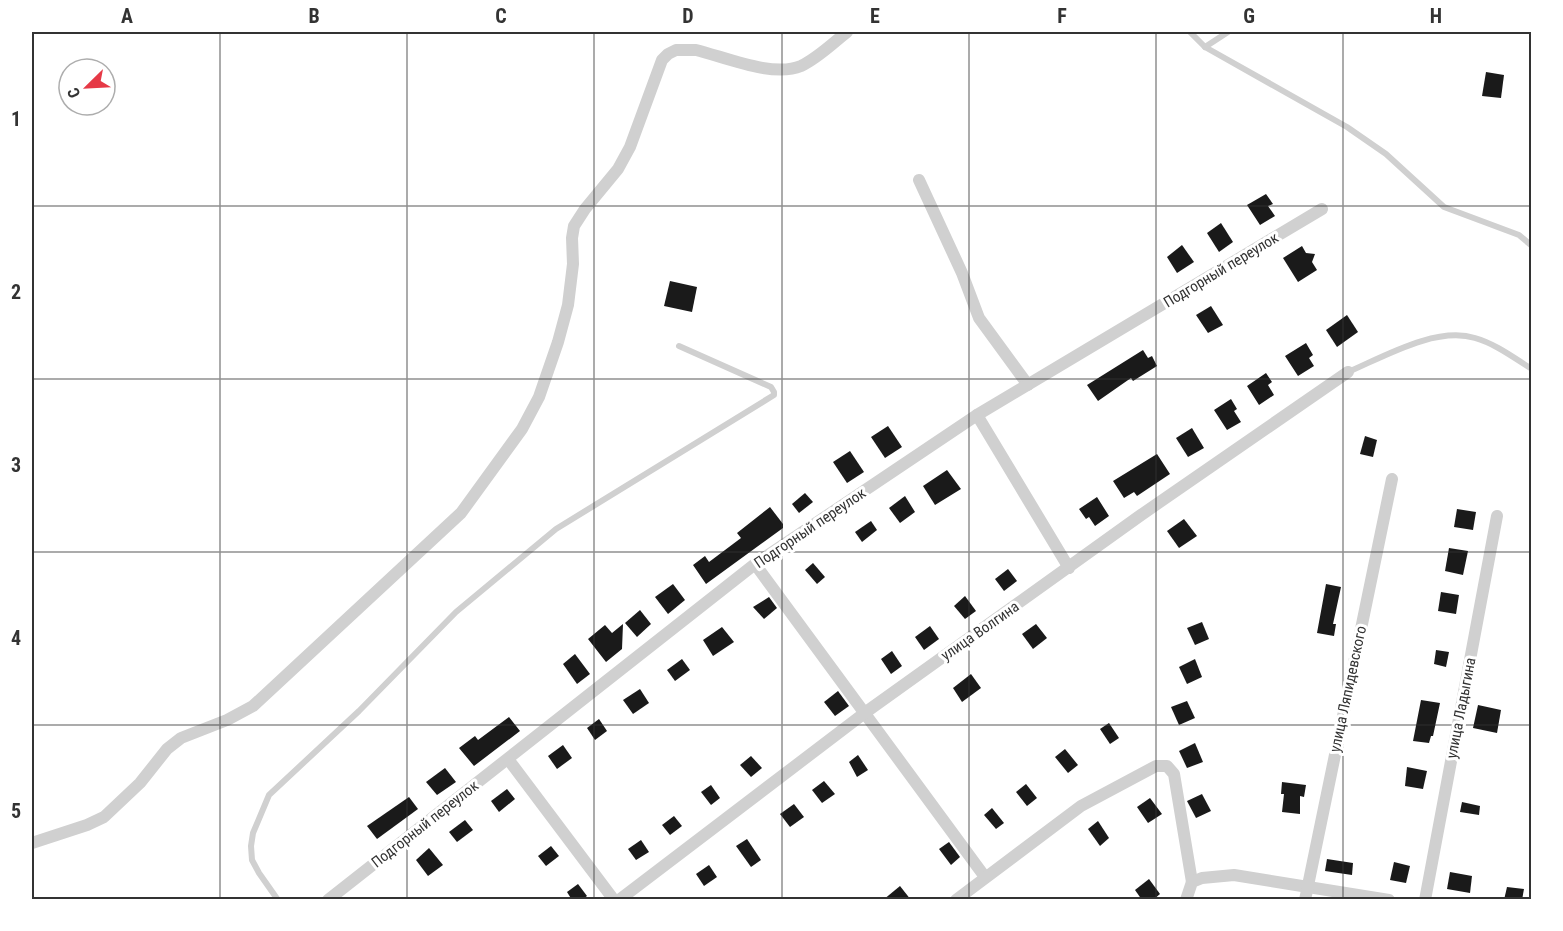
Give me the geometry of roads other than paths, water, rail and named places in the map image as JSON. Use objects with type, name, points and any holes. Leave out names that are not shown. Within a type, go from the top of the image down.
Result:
[{"type":"street","points":[[32,843],[104,818],[141,783],[167,749],[181,738],[234,717],[253,706],[461,513],[522,429],[539,397],[568,305],[573,264],[574,226],[578,217],[618,169],[630,147],[658,67],[668,54],[685,49],[696,50],[769,69],[786,70],[802,65],[817,56],[847,32]]},
{"type":"street","points":[[919,180],[962,273],[979,318],[1029,385]]},
{"type":"street","name":"Подгорный переулок","points":[[331,899],[755,564],[977,415],[1322,209]]},
{"type":"street","name":"улица Волгина","points":[[619,900],[866,712],[1141,515],[1348,372]]},
{"type":"street","points":[[977,415],[1069,568]]},
{"type":"street","name":"улица Ляпидевского","points":[[1305,900],[1392,479]]},
{"type":"street","name":"улица Ладыгина","points":[[1425,900],[1497,516]]},
{"type":"street","points":[[755,564],[866,712],[985,877]]},
{"type":"street","points":[[508,759],[614,900]]},
{"type":"street","points":[[956,900],[1081,806],[1156,766],[1167,766],[1174,774],[1192,882],[1186,900]]},
{"type":"street","points":[[1192,882],[1216,875],[1234,875],[1389,900]]},
{"type":"lane","points":[[1190,32],[1206,47],[1347,127],[1386,154],[1444,207],[1519,235],[1531,244]]},
{"type":"lane","points":[[1206,47],[1228,32]]},
{"type":"lane","points":[[1348,372],[1415,344],[1443,336],[1473,337],[1490,344],[1532,369]]},
{"type":"lane","points":[[278,900],[252,860],[253,834],[269,795],[359,711],[456,612],[556,530],[774,395],[771,387],[679,346]]}]
